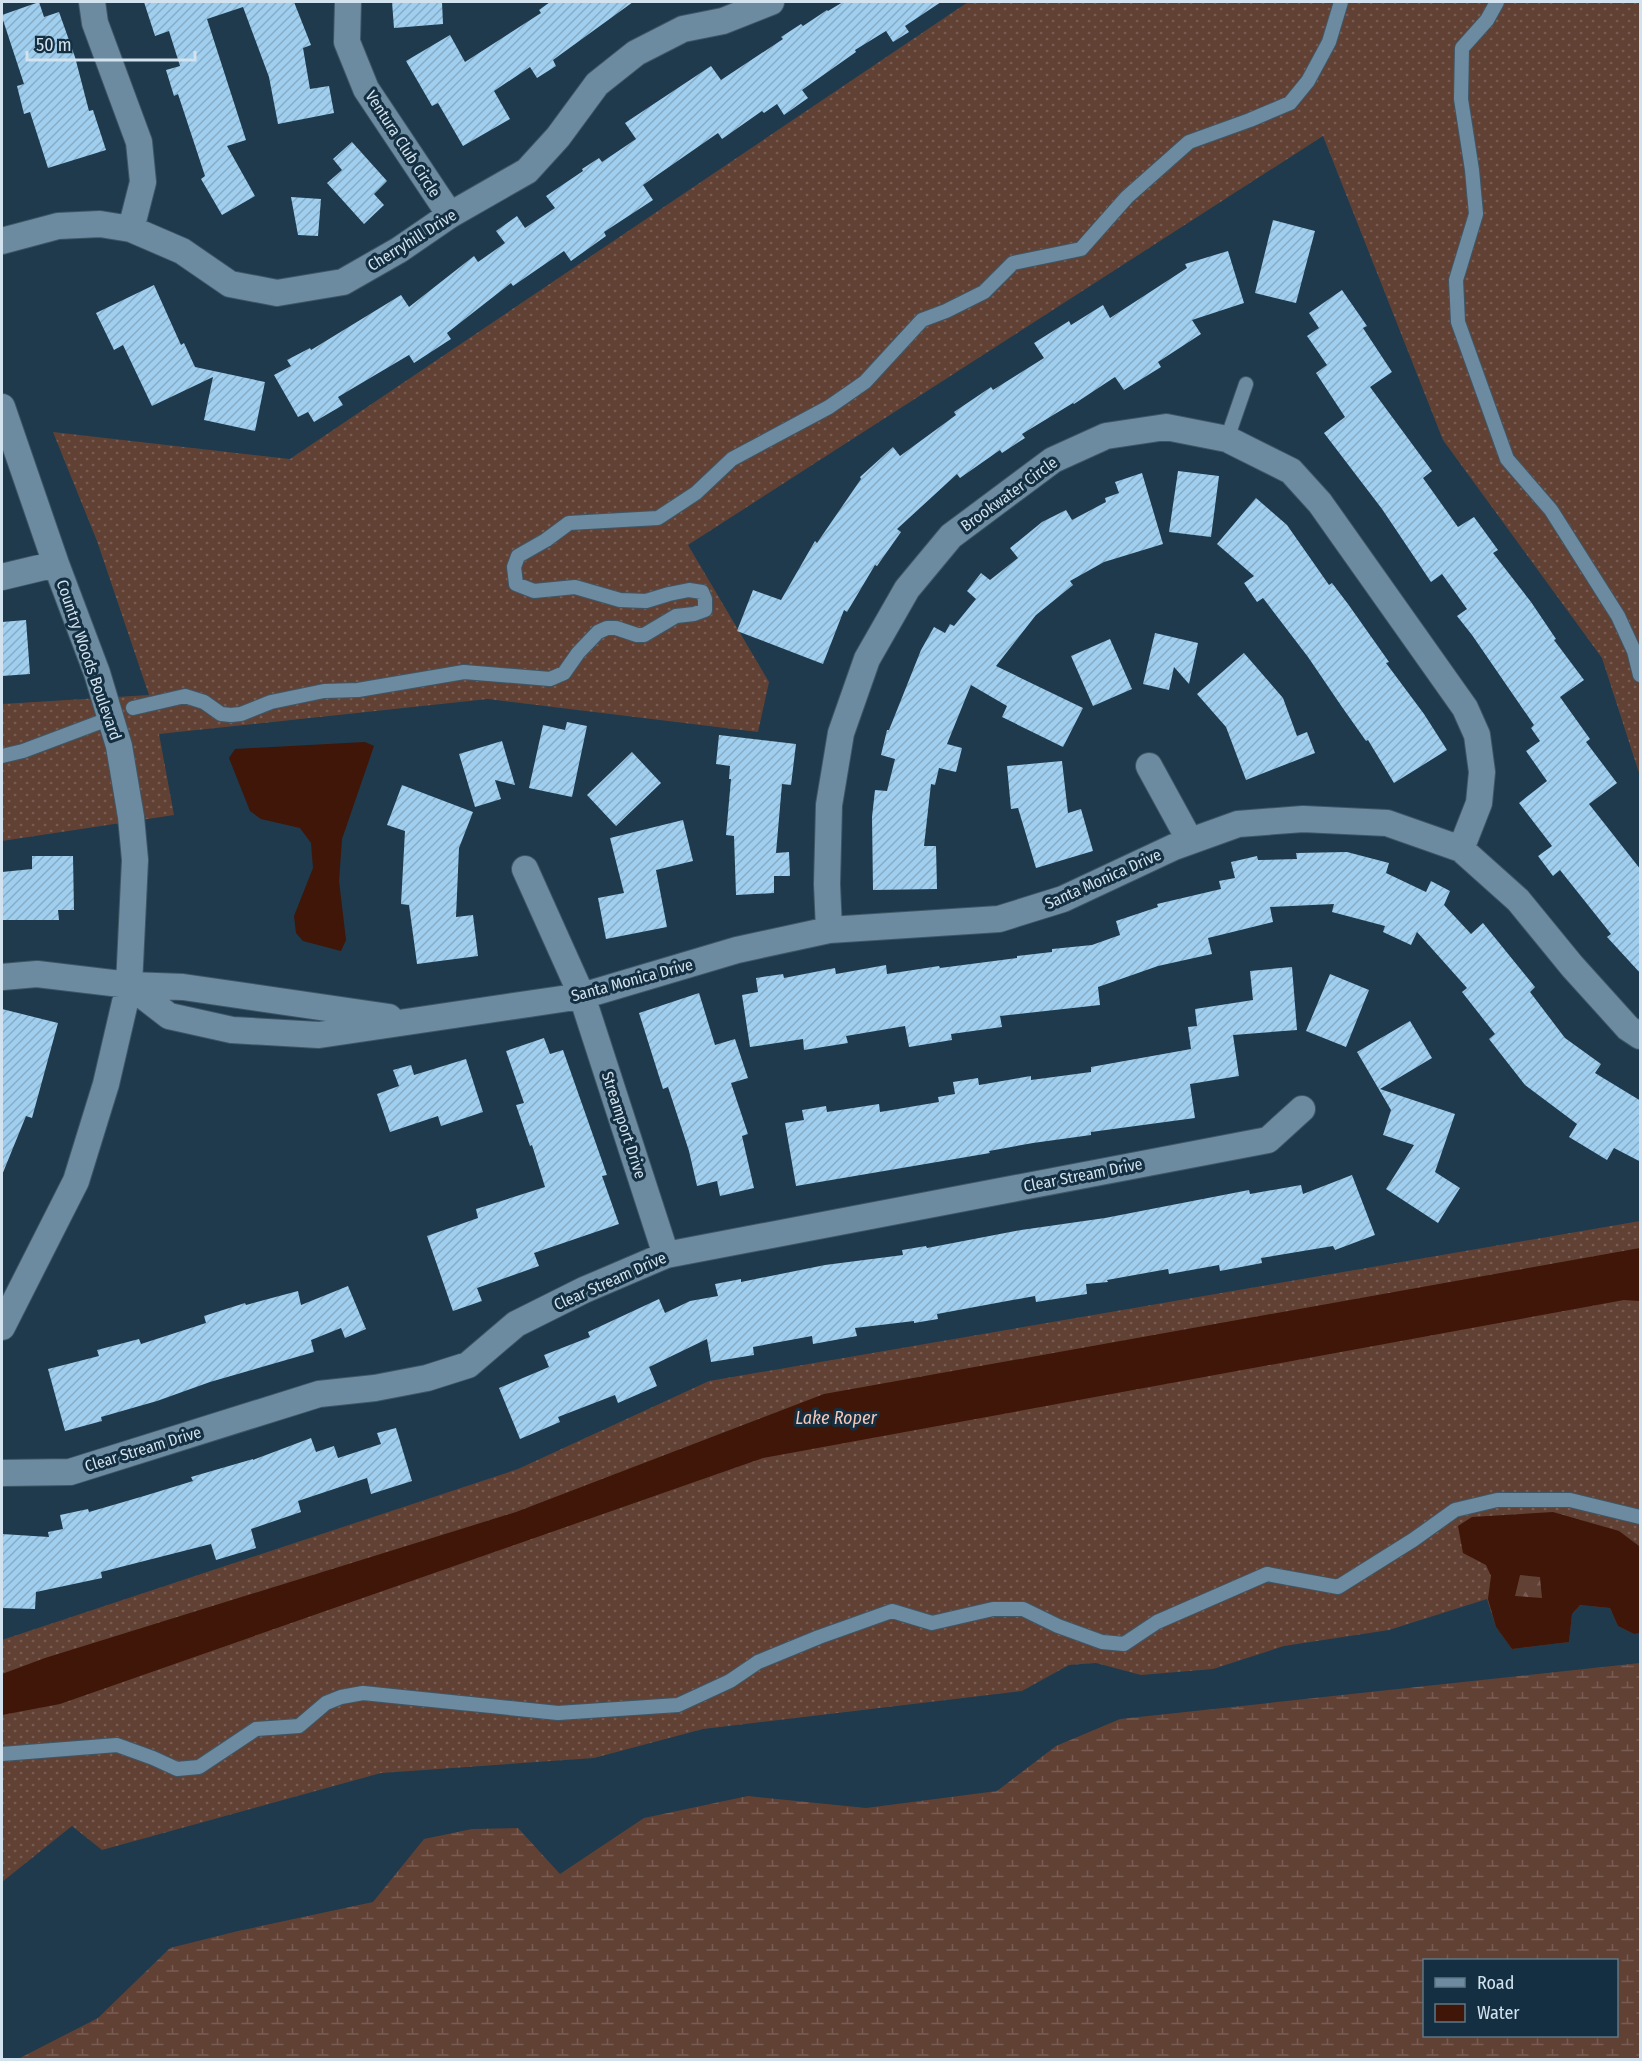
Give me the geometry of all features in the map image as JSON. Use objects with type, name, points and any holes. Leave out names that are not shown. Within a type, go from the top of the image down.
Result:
[{"type":"street","points":[[92,2],[95,23],[138,142],[143,182],[131,230]]},
{"type":"street","name":"Ventura Club Circle","points":[[348,2],[347,42],[366,89],[450,215]]},
{"type":"street","name":"Cherryhill Drive","points":[[2,240],[58,226],[100,224],[131,230],[182,251],[230,284],[277,293],[343,282],[399,250],[450,215],[527,171],[558,137],[597,84],[636,53],[683,29],[723,21],[771,2]]},
{"type":"street","name":"Country Woods Boulevard","points":[[2,407],[56,564],[97,673],[122,713],[119,746],[131,817],[135,860],[129,985],[106,1084],[76,1180],[2,1327]]},
{"type":"street","name":"Brookwater Circle","points":[[829,930],[827,885],[829,805],[841,733],[867,659],[907,589],[951,536],[1053,460],[1106,436],[1166,427],[1227,439],[1291,471],[1320,503],[1465,708],[1477,735],[1482,772],[1479,803],[1461,849]]},
{"type":"street","points":[[2,577],[56,564]]},
{"type":"street","points":[[1149,766],[1191,841]]},
{"type":"street","name":"Santa Monica Drive","points":[[129,985],[169,1016],[232,1030],[319,1035],[582,996],[737,950],[829,930],[999,919],[1063,899],[1174,847],[1238,824],[1303,819],[1387,823],[1461,849],[1518,900],[1572,966],[1628,1028],[1641,1036]]},
{"type":"street","name":"Streamport Drive","points":[[525,869],[582,996],[666,1255]]},
{"type":"street","points":[[2,977],[37,974],[129,985]]},
{"type":"street","name":"Santa Monica Drive","points":[[129,985],[183,987],[416,1021]]},
{"type":"street","name":"Clear Stream Drive","points":[[2,1473],[70,1472],[319,1394],[375,1388],[427,1378],[468,1365],[516,1324],[584,1290],[666,1255],[1268,1140],[1302,1108]]},
{"type":"lane","points":[[2,756],[23,751],[122,713],[185,696],[204,702],[221,714],[231,715],[242,714],[271,702],[324,691],[358,690],[464,672],[550,679],[564,673],[578,653],[598,632],[616,628],[644,635],[676,616],[700,613],[705,610],[705,599],[702,592],[690,590],[646,601],[620,600],[575,587],[534,591],[516,584],[514,567],[518,556],[569,524],[658,518],[696,493],[732,459],[829,407],[865,382],[922,320],[984,292],[1013,263],[1082,249],[1127,197],[1189,142],[1290,103],[1308,81],[1329,42],[1341,2]]},
{"type":"lane","points":[[1497,2],[1487,20],[1462,48],[1461,99],[1476,214],[1456,280],[1458,322],[1508,459],[1551,510],[1618,616],[1634,651],[1641,675]]},
{"type":"lane","points":[[1227,439],[1246,384]]},
{"type":"lane","points":[[2,1754],[117,1745],[177,1769],[199,1767],[256,1729],[299,1726],[326,1703],[341,1697],[363,1693],[558,1713],[678,1705],[730,1681],[758,1662],[892,1611],[932,1623],[993,1609],[1023,1609],[1058,1626],[1102,1642],[1124,1644],[1157,1622],[1267,1574],[1338,1587],[1413,1540],[1455,1510],[1497,1500],[1570,1500],[1641,1517]]},
{"type":"green space","points":[[968,2],[1640,2],[1640,776],[1602,658],[1443,440],[1323,136],[688,545],[769,682],[758,732],[488,699],[159,734],[174,815],[2,841],[2,704],[149,695],[97,541],[53,432],[290,459]]},
{"type":"green space","points":[[1640,1221],[1640,1633],[1634,1634],[1618,1626],[1610,1608],[1580,1605],[1572,1614],[1569,1642],[1512,1649],[1496,1627],[1487,1599],[1389,1630],[1284,1646],[1213,1669],[1141,1675],[1096,1663],[1069,1665],[1022,1691],[703,1729],[594,1758],[381,1773],[102,1850],[72,1826],[2,1882],[2,1640],[518,1469],[709,1381]]},
{"type":"green space","points":[[1520,1575],[1540,1577],[1542,1598],[1515,1596]]},
{"type":"green space","points":[[1640,1663],[1640,2059],[18,2059],[98,2018],[170,1948],[373,1902],[424,1839],[472,1829],[518,1828],[560,1874],[644,1818],[748,1796],[866,1808],[997,1791],[1056,1746],[1120,1719]]},
{"type":"water","points":[[365,742],[374,746],[342,839],[339,881],[346,940],[341,951],[303,941],[296,933],[294,916],[313,868],[311,843],[300,828],[261,819],[250,811],[229,758],[235,749]]},
{"type":"water","name":"Lake Roper","points":[[1640,1248],[1640,1301],[1624,1300],[763,1458],[60,1704],[2,1715],[2,1674],[45,1658],[516,1512],[824,1394]]},
{"type":"water","points":[[1553,1512],[1619,1531],[1639,1546],[1640,1633],[1634,1634],[1618,1626],[1610,1608],[1580,1605],[1572,1614],[1569,1642],[1512,1649],[1496,1627],[1488,1599],[1491,1576],[1486,1565],[1463,1553],[1458,1526],[1472,1517]],"holes":[[[1520,1575],[1540,1577],[1542,1598],[1515,1596]]]},
{"type":"building","points":[[39,2],[44,17],[59,12],[75,57],[89,111],[93,110],[106,150],[48,168],[30,112],[24,114],[17,86],[24,84],[2,17],[2,15]]},
{"type":"building","points":[[144,2],[294,2],[311,45],[303,48],[310,89],[329,86],[334,113],[278,124],[269,77],[243,7],[207,19],[246,140],[227,146],[255,196],[222,215],[201,179],[205,176],[178,94],[174,96],[166,70],[180,66],[169,31],[155,36]]},
{"type":"building","points":[[392,2],[442,2],[443,24],[394,28]]},
{"type":"building","points":[[550,2],[633,2],[553,60],[556,66],[537,78],[530,67],[494,91],[510,119],[463,146],[438,103],[432,106],[406,61],[450,35],[465,62],[541,13],[539,10]]},
{"type":"building","points":[[843,2],[941,2],[905,26],[909,32],[893,42],[886,31],[855,50],[856,52],[802,90],[808,98],[784,115],[777,104],[764,113],[762,111],[722,139],[718,133],[643,185],[653,200],[604,232],[606,236],[571,261],[564,251],[513,286],[511,283],[447,333],[451,339],[414,363],[409,355],[338,397],[343,405],[314,422],[308,412],[298,417],[274,375],[291,366],[287,360],[310,348],[311,350],[401,295],[409,307],[474,256],[478,262],[505,243],[496,231],[517,216],[525,228],[555,208],[546,196],[599,158],[602,162],[636,139],[625,123],[711,66],[721,80],[783,39],[781,37],[801,24],[803,26]]},
{"type":"building","points":[[352,142],[387,181],[374,194],[384,205],[364,224],[327,183],[342,170],[333,159]]},
{"type":"building","points":[[291,197],[321,199],[318,236],[298,235]]},
{"type":"building","points":[[1273,220],[1315,231],[1296,303],[1255,293]]},
{"type":"building","points":[[1228,251],[1244,303],[1192,320],[1201,334],[1158,362],[1161,367],[1124,390],[1115,377],[1022,434],[1025,438],[1002,453],[1000,450],[960,478],[957,474],[897,529],[901,532],[877,566],[875,565],[847,612],[844,610],[823,664],[737,631],[753,590],[781,600],[815,541],[817,543],[861,479],[860,477],[893,447],[900,456],[956,415],[954,412],[991,387],[993,390],[1044,358],[1034,343],[1069,321],[1071,325],[1103,305],[1110,318],[1187,268],[1185,264]]},
{"type":"building","points":[[154,285],[181,345],[184,343],[195,367],[265,382],[255,431],[204,420],[213,377],[152,406],[123,345],[114,350],[96,313]]},
{"type":"building","points":[[1342,290],[1367,326],[1363,328],[1392,372],[1370,387],[1432,471],[1423,478],[1458,527],[1474,517],[1498,550],[1493,553],[1531,602],[1556,639],[1554,640],[1584,680],[1560,697],[1590,739],[1586,742],[1617,783],[1589,804],[1641,870],[1641,974],[1607,937],[1611,934],[1560,870],[1553,876],[1538,856],[1552,846],[1519,803],[1547,781],[1526,751],[1540,741],[1531,728],[1534,725],[1457,616],[1467,609],[1442,574],[1431,582],[1382,509],[1324,433],[1345,417],[1316,373],[1327,365],[1307,336],[1319,328],[1309,313]]},
{"type":"building","points":[[1178,471],[1219,476],[1211,537],[1169,532]]},
{"type":"building","points":[[1142,473],[1163,544],[1104,562],[1070,581],[1073,585],[1036,615],[996,666],[1083,708],[1063,747],[1002,717],[1007,706],[971,685],[947,744],[962,748],[956,772],[939,768],[935,785],[931,784],[924,846],[936,846],[937,889],[873,890],[872,817],[875,790],[887,791],[895,759],[881,755],[887,730],[889,730],[921,650],[934,627],[945,633],[950,624],[954,626],[976,599],[967,591],[981,573],[990,580],[1018,558],[1010,548],[1042,522],[1066,510],[1072,520],[1106,502],[1105,498],[1119,493],[1115,482]]},
{"type":"building","points":[[1256,498],[1287,525],[1329,585],[1332,583],[1348,604],[1447,750],[1394,783],[1368,740],[1366,741],[1308,657],[1263,598],[1257,602],[1244,583],[1254,576],[1217,544]]},
{"type":"building","points":[[26,620],[30,674],[2,676],[2,622]]},
{"type":"building","points":[[1155,633],[1198,643],[1189,684],[1174,667],[1169,690],[1143,684]]},
{"type":"building","points":[[1110,639],[1132,689],[1093,706],[1071,656]]},
{"type":"building","points":[[1244,653],[1283,698],[1297,736],[1307,732],[1315,753],[1246,780],[1226,727],[1197,694]]},
{"type":"building","points":[[567,722],[587,726],[572,797],[529,788],[543,725],[565,730]]},
{"type":"building","points":[[719,735],[796,744],[791,785],[782,784],[776,853],[789,852],[790,876],[774,876],[774,893],[736,895],[734,836],[726,835],[730,766],[716,764]]},
{"type":"building","points":[[502,741],[515,785],[495,780],[501,799],[475,807],[459,754]]},
{"type":"building","points":[[632,752],[661,783],[616,826],[587,795]]},
{"type":"building","points":[[1062,761],[1068,813],[1081,809],[1093,851],[1036,868],[1018,808],[1011,809],[1007,766]]},
{"type":"building","points":[[402,785],[473,812],[459,848],[456,917],[473,915],[478,956],[417,964],[409,905],[401,904],[405,831],[387,825]]},
{"type":"building","points":[[683,820],[693,861],[656,870],[667,927],[606,939],[598,898],[624,893],[610,838]]},
{"type":"building","points":[[1347,852],[1389,863],[1386,873],[1426,892],[1431,881],[1450,891],[1444,905],[1471,934],[1483,923],[1535,987],[1530,992],[1565,1038],[1601,1064],[1595,1073],[1641,1101],[1641,1162],[1614,1148],[1607,1160],[1569,1137],[1577,1124],[1525,1085],[1489,1039],[1495,1034],[1462,992],[1467,988],[1417,932],[1411,945],[1383,932],[1385,926],[1332,912],[1334,904],[1270,907],[1273,922],[1208,938],[1212,954],[1158,966],[1098,987],[1100,1005],[1000,1016],[1002,1027],[951,1034],[952,1040],[909,1047],[905,1026],[846,1036],[848,1043],[804,1050],[803,1039],[750,1047],[742,995],[758,992],[756,978],[783,974],[784,978],[835,968],[836,974],[886,965],[887,974],[1017,958],[1017,956],[1052,952],[1052,949],[1092,945],[1120,935],[1116,921],[1158,907],[1157,904],[1221,889],[1219,881],[1235,878],[1231,862],[1257,856],[1258,860],[1297,859],[1296,853]]},
{"type":"building","points":[[32,856],[73,856],[74,910],[58,910],[59,920],[2,920],[2,872],[32,869]]},
{"type":"building","points":[[1292,967],[1297,1030],[1233,1035],[1239,1076],[1190,1084],[1195,1118],[1091,1132],[1091,1135],[1033,1143],[989,1151],[990,1153],[796,1186],[785,1123],[804,1120],[802,1110],[826,1106],[827,1112],[879,1104],[880,1112],[939,1102],[938,1097],[955,1094],[953,1082],[978,1078],[979,1085],[1031,1076],[1031,1080],[1091,1072],[1091,1067],[1191,1049],[1188,1027],[1197,1026],[1195,1009],[1253,1000],[1250,971]]},
{"type":"building","points":[[1330,974],[1369,990],[1346,1047],[1306,1031]]},
{"type":"building","points":[[699,993],[715,1045],[735,1039],[748,1078],[731,1083],[748,1134],[742,1136],[754,1188],[720,1196],[717,1181],[697,1186],[689,1151],[668,1087],[663,1089],[639,1013]]},
{"type":"building","points":[[2,1009],[58,1023],[32,1118],[26,1116],[2,1175]]},
{"type":"building","points":[[1410,1021],[1432,1058],[1380,1089],[1455,1114],[1435,1172],[1460,1188],[1438,1223],[1386,1189],[1414,1145],[1383,1135],[1391,1110],[1357,1052]]},
{"type":"building","points":[[544,1038],[550,1054],[563,1050],[607,1175],[602,1176],[619,1224],[534,1253],[539,1266],[477,1288],[482,1301],[453,1311],[427,1236],[478,1218],[476,1209],[545,1187],[516,1105],[524,1103],[506,1051]]},
{"type":"building","points":[[466,1059],[483,1112],[441,1126],[438,1116],[390,1132],[377,1094],[399,1086],[393,1070],[411,1065],[414,1075]]},
{"type":"building","points":[[1352,1175],[1375,1235],[1335,1250],[1333,1246],[1261,1258],[1262,1263],[1220,1271],[1219,1265],[1169,1274],[1168,1269],[1107,1280],[1108,1282],[1086,1284],[1087,1294],[1036,1302],[1035,1296],[937,1314],[938,1319],[855,1328],[857,1336],[813,1344],[812,1336],[753,1347],[754,1355],[711,1362],[707,1339],[649,1367],[657,1386],[618,1403],[615,1395],[558,1417],[560,1422],[520,1439],[499,1388],[549,1367],[544,1355],[590,1337],[588,1332],[659,1299],[665,1313],[690,1301],[718,1296],[715,1284],[741,1279],[741,1282],[825,1265],[903,1255],[902,1250],[926,1246],[927,1248],[1021,1230],[1105,1218],[1249,1190],[1250,1194],[1301,1185],[1303,1194]]},
{"type":"building","points":[[348,1286],[366,1329],[345,1338],[341,1328],[311,1340],[314,1352],[210,1382],[157,1401],[101,1417],[102,1421],[65,1431],[48,1369],[99,1356],[97,1350],[139,1339],[141,1344],[206,1323],[204,1316],[245,1303],[246,1305],[298,1291],[301,1305]]},
{"type":"building","points":[[396,1428],[412,1481],[371,1494],[367,1478],[298,1501],[301,1512],[251,1529],[256,1548],[216,1560],[211,1544],[101,1572],[102,1578],[36,1592],[35,1609],[2,1608],[2,1534],[49,1537],[48,1532],[63,1529],[60,1515],[88,1509],[89,1512],[193,1481],[191,1477],[253,1460],[311,1438],[316,1452],[334,1446],[338,1458],[381,1444],[377,1433]]}]
